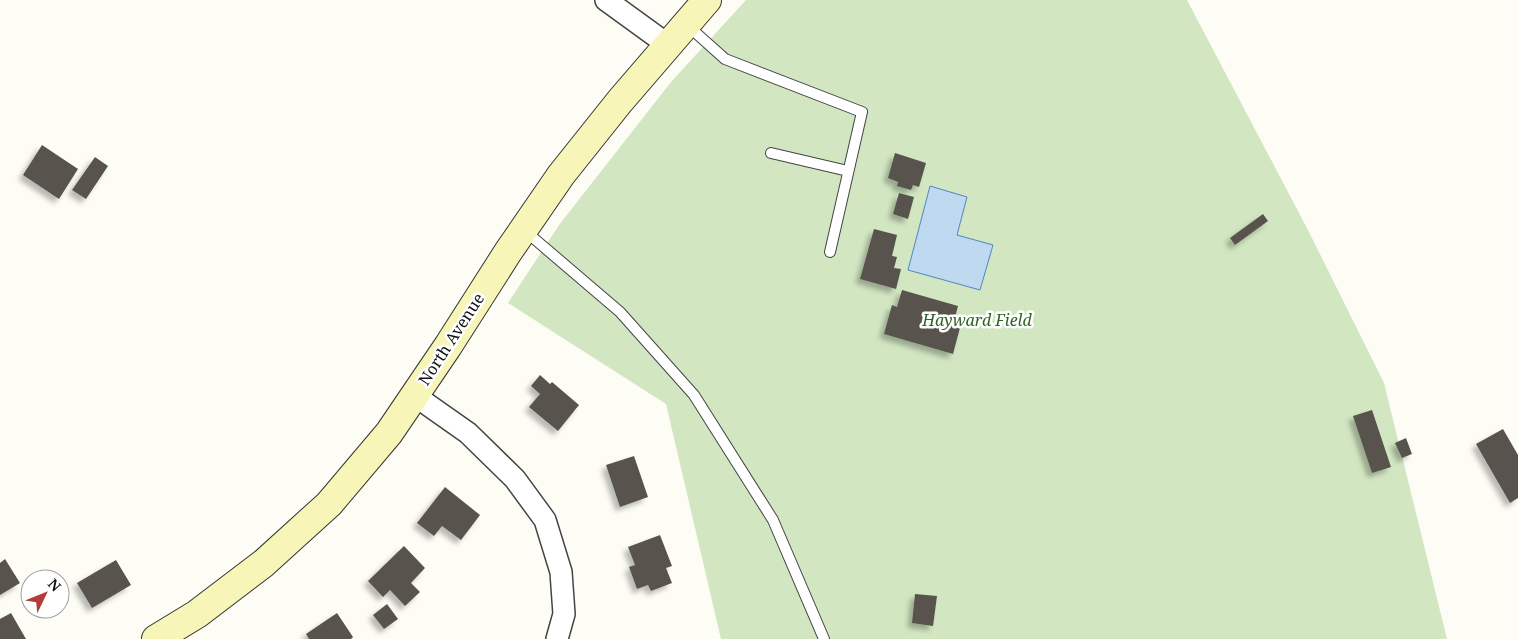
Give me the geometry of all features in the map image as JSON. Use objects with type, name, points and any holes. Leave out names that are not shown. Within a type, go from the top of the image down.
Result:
[{"type":"main road","name":"North Avenue","points":[[156,639],[197,614],[264,564],[328,504],[389,433],[561,175],[707,0]]},
{"type":"street","points":[[606,0],[668,45]]},
{"type":"street","points":[[414,395],[468,433],[515,479],[545,520],[561,572],[564,614],[557,639]]},
{"type":"lane","points":[[686,24],[725,59],[862,112],[830,252]]},
{"type":"lane","points":[[771,153],[848,171]]},
{"type":"lane","points":[[523,230],[620,312],[694,395],[773,520],[824,639]]},
{"type":"green space","name":"Hayward Field","points":[[746,0],[1187,0],[1309,232],[1384,383],[1447,639],[721,639],[666,404],[508,303],[559,225],[671,82]]},
{"type":"water","points":[[930,186],[967,197],[957,235],[993,245],[980,290],[908,270]]},
{"type":"building","points":[[42,145],[78,169],[59,199],[23,175]]},
{"type":"building","points":[[895,153],[926,163],[919,187],[913,185],[911,190],[897,186],[898,182],[888,178]]},
{"type":"building","points":[[95,157],[108,166],[86,199],[72,190]]},
{"type":"building","points":[[899,193],[914,197],[908,219],[893,214]]},
{"type":"building","points":[[1263,214],[1268,221],[1235,245],[1230,238]]},
{"type":"building","points":[[874,229],[897,235],[892,256],[897,257],[894,268],[901,269],[896,289],[860,279]]},
{"type":"building","points":[[902,290],[958,306],[954,321],[961,324],[953,354],[884,334],[892,305],[897,307]]},
{"type":"building","points":[[540,375],[550,384],[552,382],[579,405],[558,431],[529,407],[540,394],[531,386]]},
{"type":"building","points":[[1372,410],[1391,467],[1372,473],[1353,416]]},
{"type":"building","points":[[1503,429],[1518,455],[1518,498],[1510,503],[1476,444]]},
{"type":"building","points":[[1406,438],[1412,454],[1402,458],[1395,443]]},
{"type":"building","points":[[634,456],[648,497],[620,507],[606,465]]},
{"type":"building","points":[[445,487],[480,515],[461,540],[442,526],[434,536],[417,523]]},
{"type":"building","points":[[660,535],[672,566],[666,568],[672,583],[651,591],[648,585],[637,589],[629,567],[635,565],[628,547]]},
{"type":"building","points":[[404,546],[425,568],[411,583],[420,592],[405,606],[390,590],[383,597],[368,581]]},
{"type":"building","points":[[5,559],[20,583],[0,595],[0,563]]},
{"type":"building","points":[[116,560],[131,585],[92,608],[77,583]]},
{"type":"building","points":[[915,594],[937,596],[933,626],[912,623]]},
{"type":"building","points":[[387,604],[398,619],[384,629],[373,615]]},
{"type":"building","points":[[11,613],[26,639],[0,639],[0,619]]},
{"type":"building","points":[[337,613],[353,637],[351,639],[309,639],[306,634]]}]
